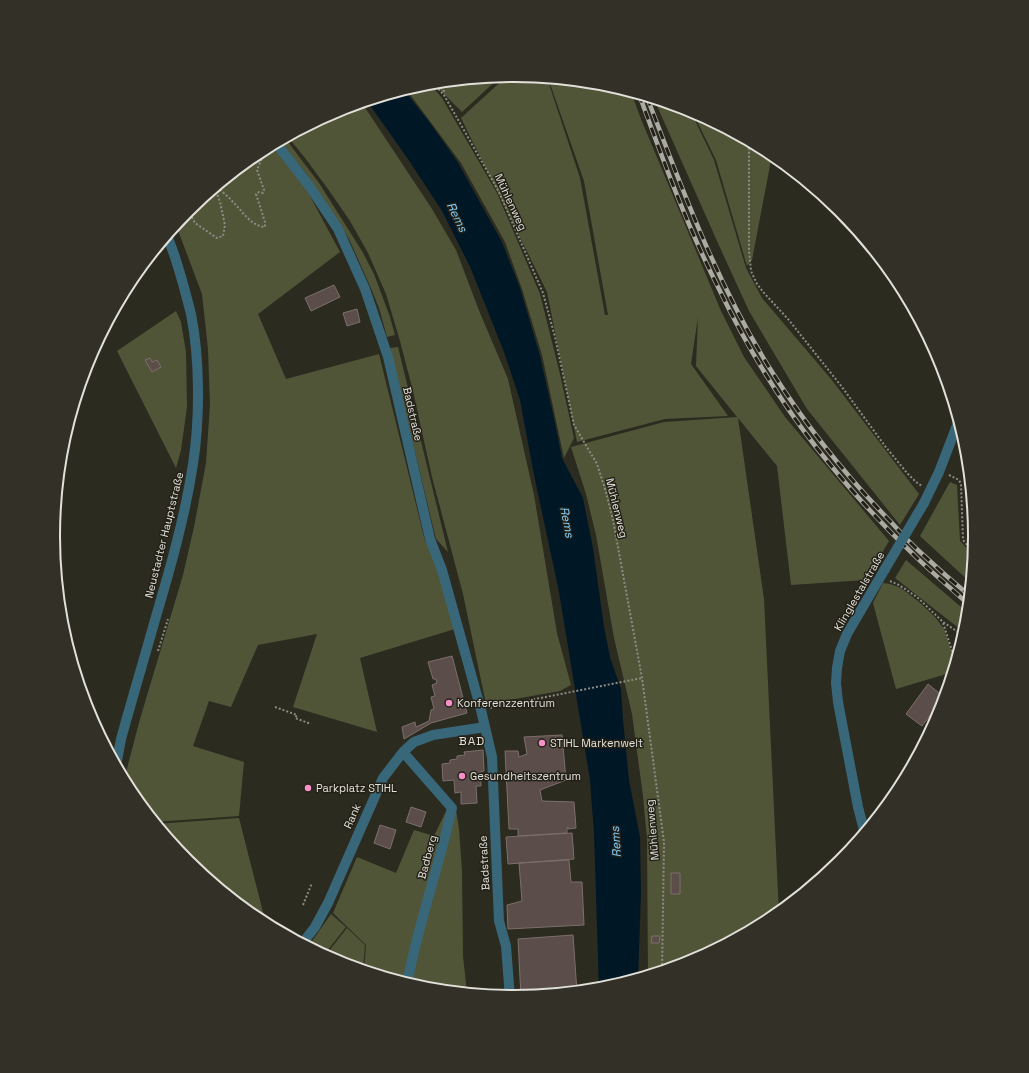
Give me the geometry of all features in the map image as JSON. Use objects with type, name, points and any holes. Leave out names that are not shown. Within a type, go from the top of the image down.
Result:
[{"type":"street","name":"Badstraße","points":[[279,148],[310,188],[338,229],[365,289],[388,357],[430,539],[442,570],[481,710]]},
{"type":"street","name":"Neustadter Hauptstraße","points":[[118,758],[121,739],[173,560],[194,457],[197,422],[198,379],[196,347],[189,307],[169,242]]},
{"type":"street","name":"Klinglestalstraße","points":[[863,827],[838,702],[836,683],[840,651],[847,634],[924,503],[939,472],[956,428]]},
{"type":"street","points":[[481,710],[485,727]]},
{"type":"street","name":"Badstraße","points":[[485,727],[492,757],[499,921],[506,946],[509,991]]},
{"type":"street","name":"Rank","points":[[305,940],[315,927],[328,903],[383,778],[403,752],[414,742],[433,735],[485,727]]},
{"type":"street","name":"Badberg","points":[[403,752],[452,808],[407,978]]},
{"type":"path","points":[[443,88],[444,94]]},
{"type":"path","name":"Mühlenweg","points":[[439,89],[444,94],[499,192],[543,293],[555,337],[574,425],[597,464],[606,492],[613,520],[642,678],[664,842],[662,967]]},
{"type":"path","points":[[749,147],[749,250],[751,271],[757,284],[788,319],[842,387],[906,473],[930,491]]},
{"type":"path","points":[[220,191],[232,201],[245,216],[259,227],[265,227],[265,222],[256,194],[259,192],[263,193],[264,190],[256,170],[260,160]]},
{"type":"path","points":[[192,217],[195,223],[217,238],[223,236],[226,225],[218,193]]},
{"type":"path","points":[[939,472],[954,477],[961,484],[963,540],[969,547]]},
{"type":"path","points":[[880,578],[899,585],[917,597],[943,622],[958,632]]},
{"type":"path","points":[[943,622],[954,655]]},
{"type":"path","points":[[481,710],[642,678]]},
{"type":"path","points":[[275,707],[297,715],[295,718],[311,724]]},
{"type":"path","points":[[303,905],[312,883]]},
{"type":"green space","points":[[500,82],[549,83],[580,178],[605,315],[608,315],[584,181],[550,84],[574,86],[633,97],[721,311],[744,357],[785,417],[889,541],[866,580],[791,585],[777,466],[738,418],[764,599],[779,906],[742,930],[716,944],[648,971],[647,839],[632,714],[614,638],[596,535],[586,494],[571,447],[664,422],[737,417],[696,366],[698,317],[691,364],[728,416],[665,419],[577,442],[547,292],[461,118]]},
{"type":"green space","points":[[494,83],[462,112],[439,89]]},
{"type":"green space","points":[[435,90],[442,98],[497,193],[540,294],[574,438],[564,458],[542,355],[522,289],[505,242],[461,163],[410,94]]},
{"type":"green space","points":[[656,105],[695,120],[714,160],[746,268],[762,298],[831,379],[919,494],[900,525],[807,409],[749,311]]},
{"type":"green space","points":[[365,107],[432,209],[456,250],[480,313],[508,379],[534,495],[557,633],[571,685],[560,691],[486,704],[463,594],[432,477],[413,391],[386,294],[368,253],[350,221],[291,141],[313,129]]},
{"type":"green space","points":[[697,121],[742,143],[771,162],[752,260],[747,266],[716,160]]},
{"type":"green space","points":[[288,142],[319,183],[362,251],[374,274],[395,335],[387,337],[379,308],[349,239],[306,174],[283,145]]},
{"type":"green space","points":[[276,150],[304,185],[340,252],[258,314],[286,379],[379,354],[425,541],[443,568],[455,629],[360,658],[377,732],[293,707],[317,634],[258,645],[231,707],[209,701],[193,746],[244,762],[239,816],[161,822],[126,772],[140,719],[183,575],[206,463],[210,405],[208,349],[202,294],[178,231],[215,195],[238,176]]},
{"type":"green space","points":[[176,311],[181,322],[186,352],[187,407],[181,450],[176,468],[117,351]]},
{"type":"green space","points":[[398,347],[448,552],[436,539],[390,348]]},
{"type":"green space","points":[[950,482],[957,485],[960,541],[969,550],[967,579],[920,536]]},
{"type":"green space","points":[[969,526],[969,540],[967,527]]},
{"type":"green space","points":[[906,560],[963,609],[959,629],[895,578]]},
{"type":"green space","points":[[883,583],[901,588],[918,601],[935,617],[944,629],[953,657],[948,674],[896,689],[873,603]]},
{"type":"green space","points":[[447,809],[456,810],[462,871],[463,956],[466,988],[397,976],[364,966],[366,945],[333,913],[357,857],[396,873],[414,830],[434,836]]},
{"type":"green space","points":[[239,818],[264,915],[215,878],[193,858],[163,824]]},
{"type":"green space","points":[[331,914],[346,927],[328,950],[311,943]]},
{"type":"green space","points":[[347,928],[365,945],[363,965],[341,956],[329,951]]},
{"type":"water","name":"Rems","points":[[408,95],[457,161],[502,242],[520,288],[540,356],[562,458],[583,498],[593,548],[604,627],[610,657],[621,689],[629,780],[640,837],[641,893],[638,974],[632,976],[599,983],[594,834],[590,780],[559,592],[520,400],[504,352],[471,269],[442,211],[370,105]]},
{"type":"building","points":[[334,285],[340,297],[311,311],[305,298]]},
{"type":"building","points":[[357,309],[360,322],[347,326],[343,313]]},
{"type":"building","points":[[150,358],[152,362],[157,360],[161,367],[152,372],[145,360]]},
{"type":"building","name":"Konferenzzentrum","points":[[452,656],[467,713],[431,723],[404,739],[402,727],[415,722],[416,727],[429,721],[431,710],[434,709],[431,697],[435,696],[432,685],[437,683],[436,679],[433,679],[428,662]]},
{"type":"building","points":[[928,684],[940,694],[934,710],[922,726],[906,714]]},
{"type":"building","points":[[562,735],[566,780],[540,790],[542,801],[574,802],[576,828],[568,829],[568,827],[567,833],[518,836],[518,829],[509,829],[505,751],[518,751],[519,757],[527,754],[524,737]]},
{"type":"building","name":"Gesundheitszentrum","points":[[483,750],[484,771],[480,772],[481,786],[476,786],[477,803],[461,804],[461,792],[455,793],[454,780],[443,781],[442,764],[450,763],[450,760],[457,759],[457,756],[465,755],[464,752]]},
{"type":"building","points":[[411,807],[426,812],[421,827],[406,822]]},
{"type":"building","points":[[380,825],[396,830],[390,849],[374,843]]},
{"type":"building","points":[[572,833],[574,859],[508,864],[506,837]]},
{"type":"building","points":[[569,860],[571,882],[582,882],[584,925],[508,929],[507,905],[522,901],[519,863]]},
{"type":"building","points":[[671,873],[680,873],[680,894],[671,894]]},
{"type":"building","points":[[573,935],[577,987],[521,991],[518,939]]},
{"type":"building","points":[[652,936],[660,936],[659,943],[651,943]]},
{"type":"railway","points":[[641,100],[676,193],[696,241],[729,310],[763,371],[816,447],[863,503],[888,530],[964,601]]},
{"type":"railway","points":[[649,102],[674,168],[719,274],[736,309],[774,375],[814,433],[859,488],[913,545],[965,592]]},
{"type":"place","name":"Konferenzzentrum","points":[[449,703]]},
{"type":"place","name":"STIHL Markenwelt","points":[[542,743]]},
{"type":"place","name":"Gesundheitszentrum","points":[[462,776]]},
{"type":"place","name":"Parkplatz STIHL","points":[[308,788]]},
{"type":"district","name":"BAD","points":[[472,741]]}]
